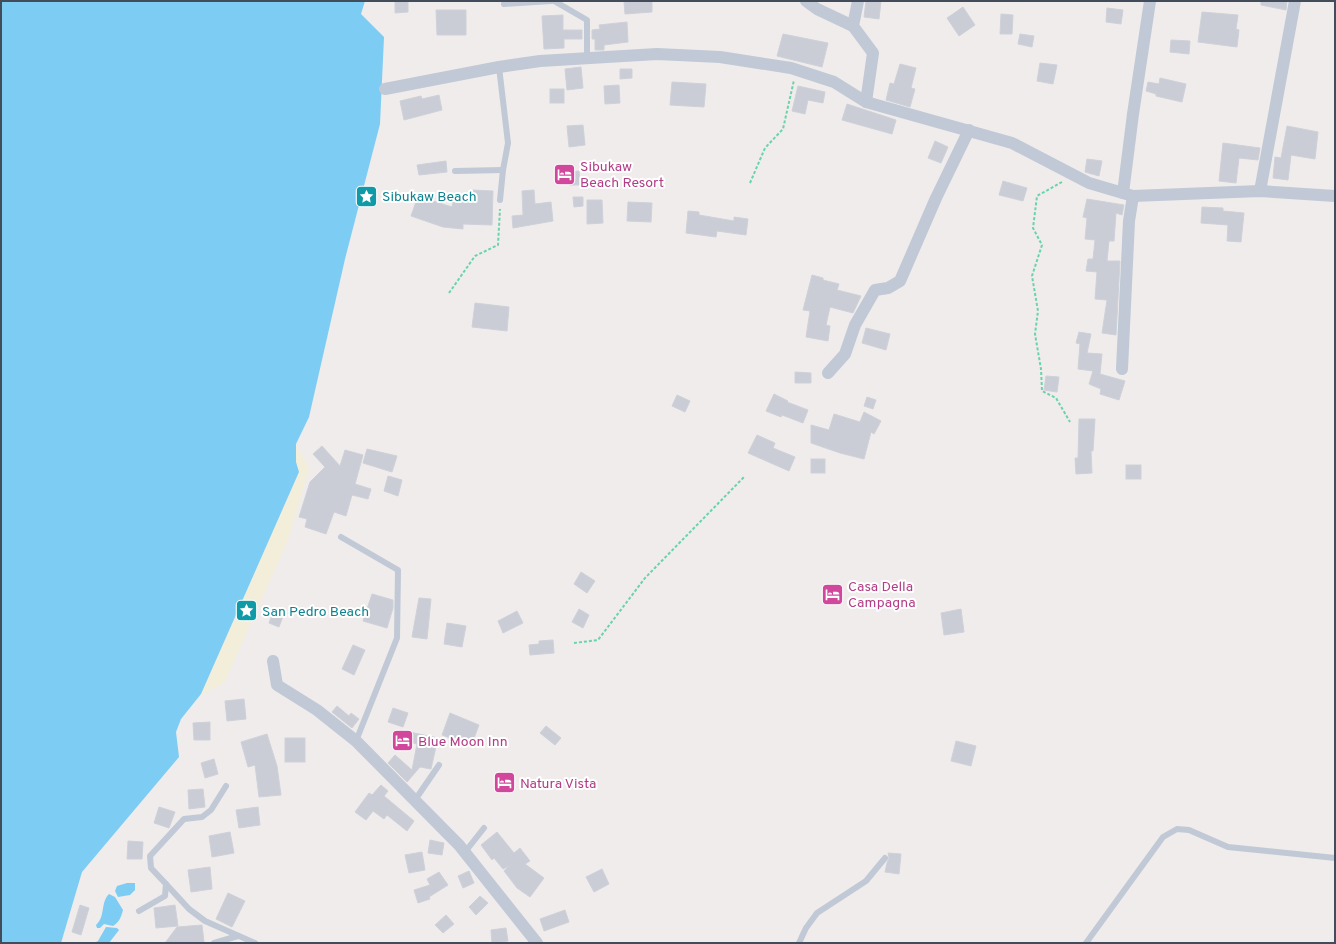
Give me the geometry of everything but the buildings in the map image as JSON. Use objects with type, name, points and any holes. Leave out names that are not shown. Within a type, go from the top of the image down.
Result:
[{"type":"street","points":[[806,1],[817,9],[853,26],[873,53],[866,102]]},
{"type":"street","points":[[853,26],[858,1]]},
{"type":"street","points":[[1122,369],[1129,221],[1128,195],[1133,114],[1150,1]]},
{"type":"street","points":[[1260,191],[1295,1]]},
{"type":"street","points":[[384,89],[499,67],[540,61],[657,54],[720,57],[797,70],[834,82],[866,102],[1012,143],[1089,183],[1128,195],[1260,191],[1335,196]]},
{"type":"street","points":[[828,373],[845,354],[855,325],[875,290],[888,288],[900,281],[936,198],[969,130]]},
{"type":"street","points":[[273,661],[277,685],[317,710],[356,741],[465,852],[537,943]]},
{"type":"lane","points":[[504,4],[551,1]]},
{"type":"lane","points":[[554,1],[587,20],[587,58]]},
{"type":"lane","points":[[499,67],[508,143],[500,200]]},
{"type":"lane","points":[[455,171],[503,170]]},
{"type":"lane","points":[[341,537],[398,570],[397,638],[356,741]]},
{"type":"lane","points":[[415,800],[439,765]]},
{"type":"lane","points":[[226,786],[211,810],[202,817],[184,819],[150,856],[151,868],[189,909],[205,921],[256,943]]},
{"type":"lane","points":[[465,852],[484,828]]},
{"type":"lane","points":[[1086,943],[1163,837],[1178,829],[1189,830],[1228,847],[1335,858]]},
{"type":"lane","points":[[799,943],[806,928],[817,913],[866,881],[885,858]]},
{"type":"lane","points":[[139,911],[165,896],[166,884]]},
{"type":"lane","points":[[214,943],[238,936]]},
{"type":"path","points":[[750,184],[765,148],[783,129],[797,70]]},
{"type":"path","points":[[1070,422],[1056,398],[1042,391],[1042,369],[1035,334],[1038,311],[1032,276],[1042,245],[1033,228],[1037,196],[1074,175]]},
{"type":"path","points":[[449,293],[475,256],[498,245],[500,200]]},
{"type":"path","points":[[574,643],[598,640],[645,578],[745,476]]},
{"type":"sand","name":"San Pedro Beach","points":[[296,444],[309,468],[288,540],[224,683],[201,694],[299,472],[296,462]]},
{"type":"water","points":[[1,1],[365,1],[361,14],[384,37],[380,124],[345,259],[309,417],[296,444],[296,462],[299,472],[201,694],[181,719],[176,732],[179,757],[82,872],[61,943],[1,943]]},
{"type":"water","points":[[127,883],[135,883],[135,890],[130,895],[118,897],[115,891],[117,886]]},
{"type":"water","points":[[109,894],[115,897],[123,910],[118,921],[113,926],[104,924],[100,928],[97,928],[96,925],[101,918],[106,898]]},
{"type":"water","points":[[106,927],[117,928],[119,930],[109,943],[94,943],[98,941]]},
{"type":"place","name":"Sibukaw Beach Resort","points":[[564,174]]},
{"type":"place","name":"Sibukaw Beach","points":[[367,196]]},
{"type":"place","name":"Casa Della Campagna","points":[[832,594]]},
{"type":"place","name":"San Pedro Beach","points":[[247,611]]},
{"type":"place","name":"Blue Moon Inn","points":[[402,741]]},
{"type":"place","name":"Natura Vista","points":[[505,783]]}]
